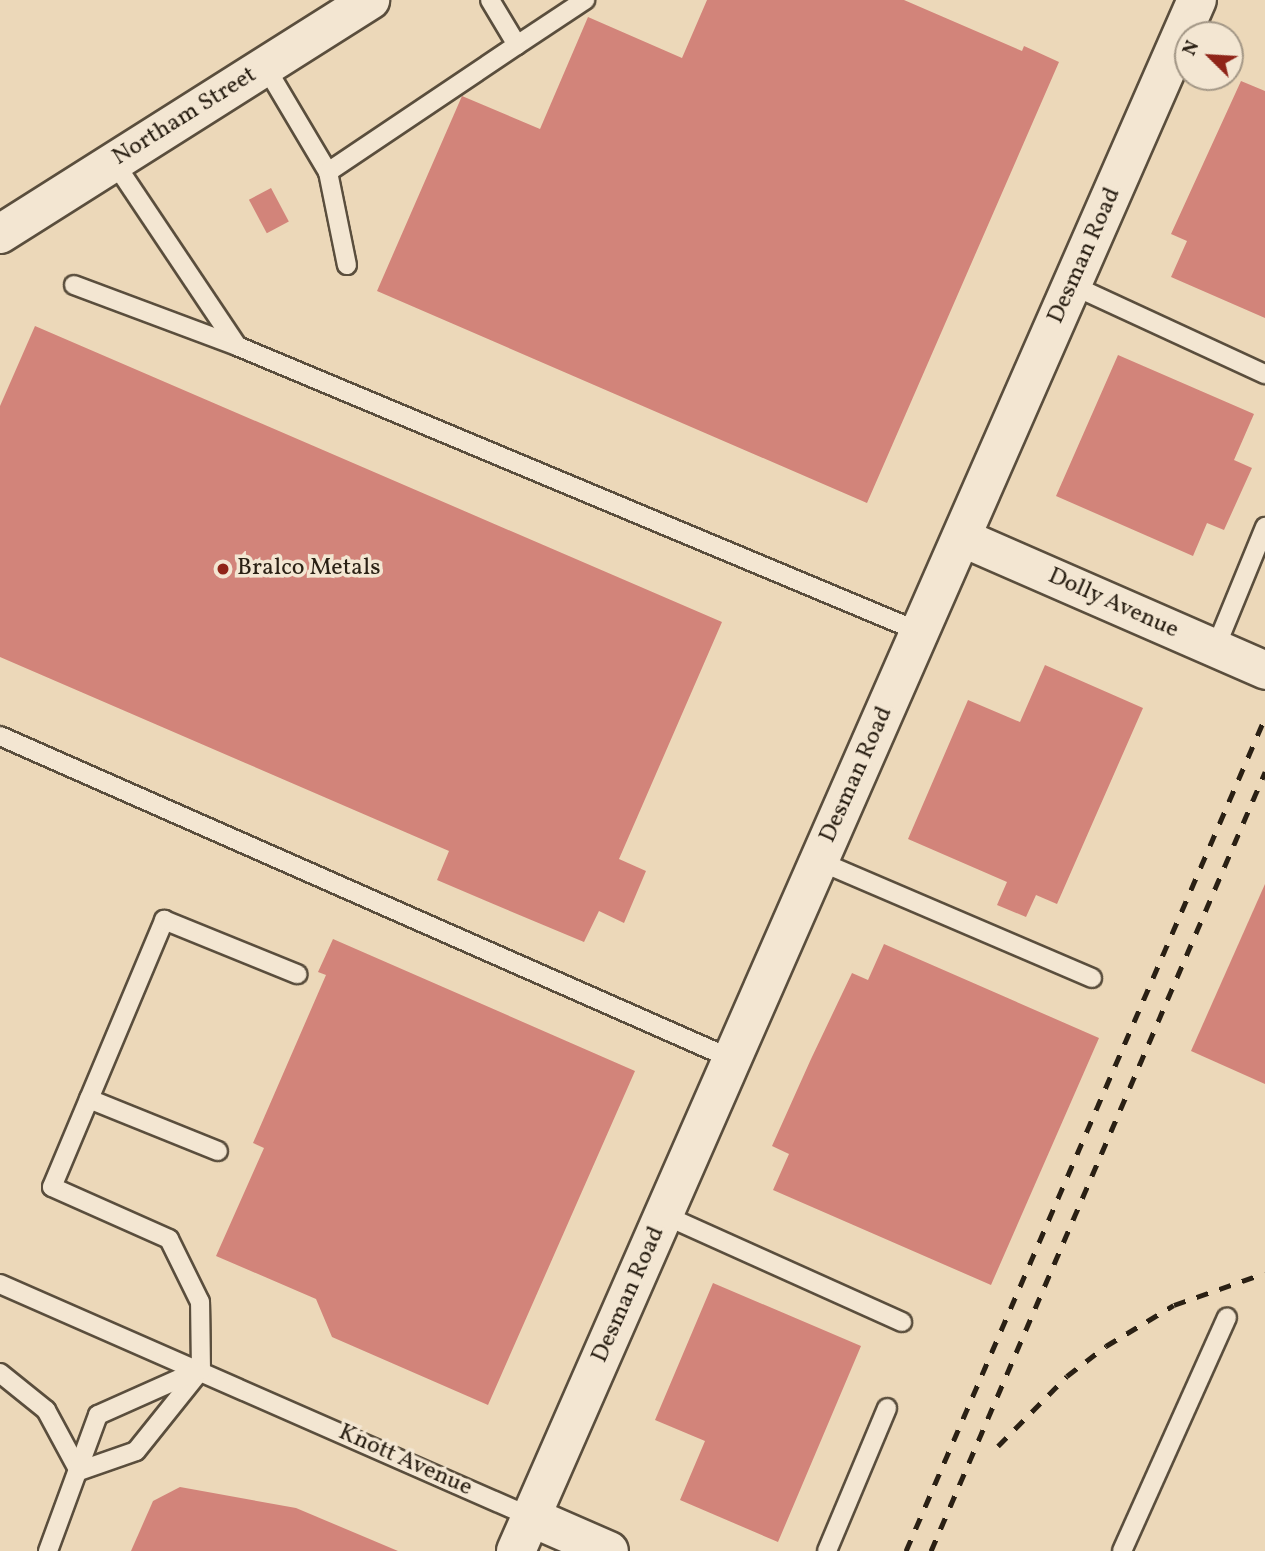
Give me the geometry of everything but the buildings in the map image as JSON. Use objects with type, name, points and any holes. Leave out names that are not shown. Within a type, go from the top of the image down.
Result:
[{"type":"street","name":"Northam Street","points":[[0,234],[370,0]]},
{"type":"street","name":"Desman Road","points":[[516,1551],[1197,0]]},
{"type":"street","name":"Dolly Avenue","points":[[961,537],[1265,670]]},
{"type":"street","name":"Knott Avenue","points":[[531,1517],[609,1551]]},
{"type":"lane","points":[[490,0],[517,46]]},
{"type":"lane","points":[[328,172],[585,0]]},
{"type":"lane","points":[[265,66],[328,172],[347,265]]},
{"type":"lane","points":[[114,162],[237,346]]},
{"type":"lane","points":[[74,285],[237,346],[920,632]]},
{"type":"lane","points":[[1072,285],[1265,374]]},
{"type":"lane","points":[[1215,649],[1265,527]]},
{"type":"lane","points":[[0,736],[732,1059]]},
{"type":"lane","points":[[819,861],[1091,978]]},
{"type":"lane","points":[[79,1471],[136,1451],[201,1370],[200,1302],[169,1239],[52,1187],[164,920],[297,974]]},
{"type":"lane","points":[[89,1099],[218,1151]]},
{"type":"lane","points":[[664,1214],[902,1322]]},
{"type":"lane","name":"Knott Avenue","points":[[0,1284],[531,1517]]},
{"type":"lane","points":[[1122,1551],[1227,1317]]},
{"type":"lane","points":[[48,1551],[98,1415],[201,1370]]},
{"type":"lane","points":[[0,1373],[46,1410],[79,1471]]},
{"type":"lane","points":[[827,1551],[887,1408]]},
{"type":"railway","points":[[906,1551],[1265,718]]},
{"type":"railway","points":[[931,1551],[1265,772]]},
{"type":"railway","points":[[998,1446],[1067,1376],[1106,1346],[1174,1305],[1265,1273]]},
{"type":"place","name":"Bralco Metals","points":[[223,569]]}]
